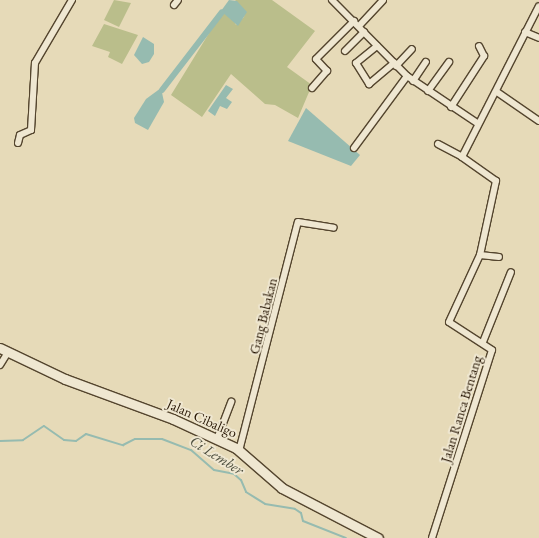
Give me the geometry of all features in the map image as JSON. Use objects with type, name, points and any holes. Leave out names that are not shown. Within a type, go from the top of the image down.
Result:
[{"type":"main road","name":"Jalan Cibaligo","points":[[4,350],[65,379],[217,439],[240,451],[282,488],[378,538]]},
{"type":"street","points":[[18,143],[20,135],[31,130],[35,105],[35,63],[72,0]]},
{"type":"street","points":[[332,0],[407,76],[451,107],[477,123]]},
{"type":"street","points":[[359,26],[383,0]]},
{"type":"street","points":[[438,144],[462,157],[477,123],[497,92],[539,6]]},
{"type":"street","points":[[312,88],[327,71],[316,59],[354,21]]},
{"type":"street","points":[[345,51],[364,32]]},
{"type":"street","points":[[525,32],[539,38]]},
{"type":"street","points":[[377,46],[356,63],[369,84],[395,65],[412,49]]},
{"type":"street","points":[[451,107],[484,56],[479,46]]},
{"type":"street","points":[[413,81],[426,62]]},
{"type":"street","points":[[428,91],[449,62]]},
{"type":"street","points":[[354,148],[407,76]]},
{"type":"street","points":[[497,92],[539,121]]},
{"type":"street","name":"Jalan Ranca Bentang","points":[[432,538],[492,350],[483,342],[449,322],[480,255],[496,181],[462,157]]},
{"type":"street","name":"Gang Babakan","points":[[240,451],[298,222],[334,228]]},
{"type":"street","points":[[480,255],[499,257]]},
{"type":"street","points":[[483,342],[511,272]]},
{"type":"street","points":[[0,365],[4,350]]},
{"type":"street","points":[[217,439],[231,402]]},
{"type":"green space","points":[[114,0],[131,3],[119,27],[104,20]]},
{"type":"green space","points":[[235,0],[272,0],[315,31],[287,67],[312,85],[298,118],[275,105],[265,104],[231,74],[202,117],[171,95],[222,12],[232,17],[236,25],[244,17],[245,11]]},
{"type":"green space","points":[[104,24],[138,35],[122,64],[108,57],[110,52],[92,46]]},
{"type":"water","points":[[229,0],[237,1],[247,12],[238,26],[221,11]]},
{"type":"water","points":[[143,37],[154,44],[154,54],[149,62],[142,64],[134,55]]},
{"type":"water","points":[[226,85],[233,89],[226,98],[232,102],[227,109],[220,106],[215,116],[208,111]]},
{"type":"water","points":[[161,88],[164,102],[148,130],[135,123],[134,118],[146,99]]},
{"type":"water","points":[[306,108],[360,155],[351,166],[288,141]]},
{"type":"waterway","points":[[162,90],[222,12]]},
{"type":"waterway","name":"Ci Lember","points":[[0,441],[23,440],[44,426],[64,440],[76,441],[86,434],[123,445],[135,439],[162,439],[191,450],[214,470],[234,474],[241,480],[246,492],[265,504],[295,509],[301,513],[303,521],[346,538]]}]
